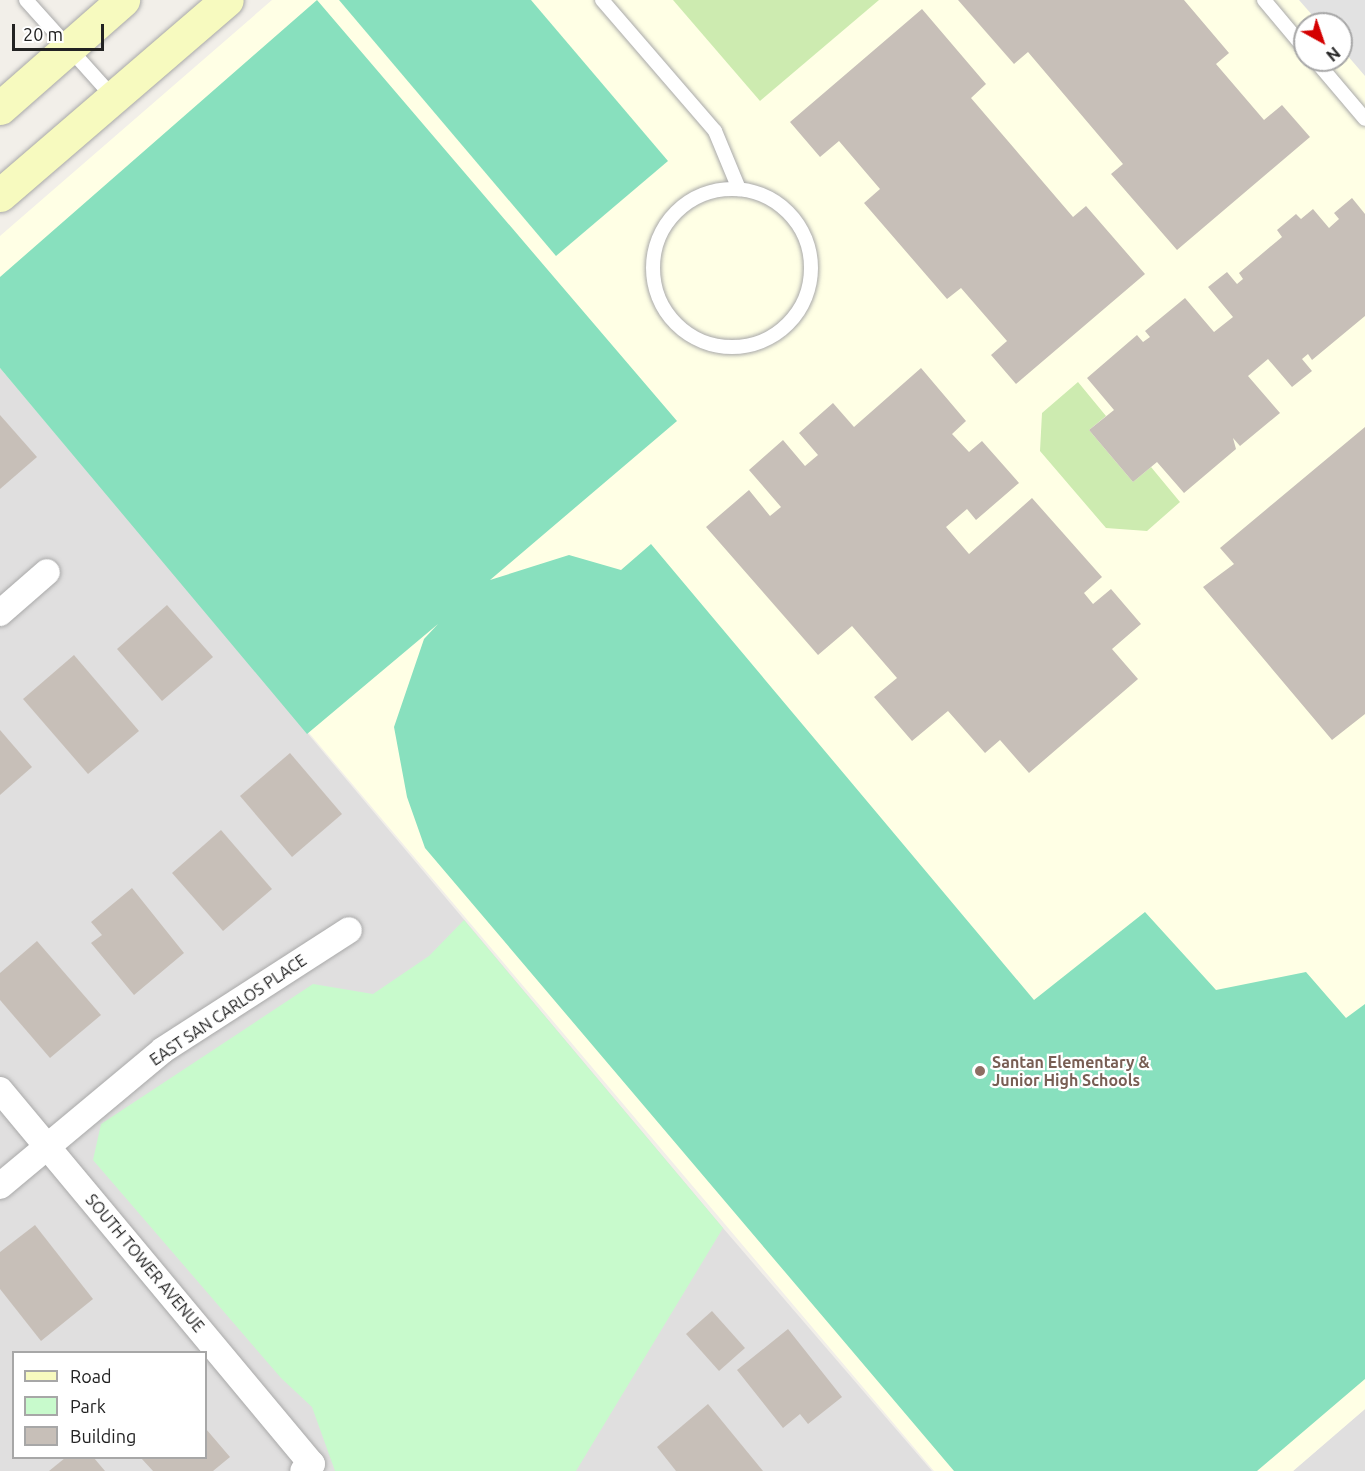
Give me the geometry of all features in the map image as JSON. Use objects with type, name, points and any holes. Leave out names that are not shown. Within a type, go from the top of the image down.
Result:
[{"type":"main road","points":[[0,108],[123,0]]},
{"type":"main road","points":[[0,195],[227,0]]},
{"type":"street","points":[[0,613],[47,572]]},
{"type":"street","name":"EAST SAN CARLOS PLACE","points":[[0,1186],[163,1050],[350,930]]},
{"type":"street","name":"SOUTH TOWER AVENUE","points":[[0,1090],[308,1467]]},
{"type":"lane","points":[[26,0],[114,98]]},
{"type":"lane","points":[[602,0],[715,131],[739,189]]},
{"type":"lane","points":[[1264,0],[1293,35]]},
{"type":"lane","points":[[1325,72],[1365,119]]},
{"type":"lane","points":[[739,189],[764,195],[787,210],[802,231],[810,257],[809,283],[800,308],[783,328],[760,342],[734,347],[708,344],[667,314],[653,266],[670,218],[690,201],[713,191],[739,189]]},
{"type":"shaded area","name":"Santan Elementary & Junior High Schools","points":[[272,0],[1365,0],[1365,1409],[1293,1471],[934,1471],[0,368],[0,236]]},
{"type":"shaded area","points":[[1299,0],[1365,0],[1365,76],[1353,62],[1353,12],[1310,12]]},
{"type":"shaded area","points":[[0,367],[723,1228],[932,1471],[0,1471]]},
{"type":"shaded area","points":[[1365,1409],[1365,1471],[1293,1471]]},
{"type":"green space","points":[[317,0],[677,421],[490,580],[569,555],[621,570],[651,544],[1034,1000],[1145,912],[1216,990],[1306,972],[1346,1018],[1365,1004],[1365,1379],[1257,1471],[954,1471],[425,848],[407,797],[394,727],[424,639],[438,624],[307,734],[0,368],[0,277]]},
{"type":"green space","points":[[339,0],[531,0],[668,161],[556,256]]},
{"type":"green space","points":[[673,0],[879,0],[760,101]]},
{"type":"green space","points":[[1078,382],[1106,416],[1089,430],[1133,482],[1151,467],[1180,502],[1147,531],[1106,528],[1040,451],[1042,413]]},
{"type":"green space","points":[[464,920],[723,1228],[576,1471],[335,1471],[312,1407],[281,1378],[93,1160],[101,1124],[313,984],[373,994],[429,956]]},
{"type":"building","points":[[958,0],[1184,0],[1229,53],[1216,64],[1264,120],[1282,105],[1310,137],[1177,250],[1111,174],[1123,164],[1028,52],[1014,64]]},
{"type":"building","points":[[922,9],[986,84],[971,98],[1073,217],[1086,206],[1145,274],[1016,384],[991,355],[1007,341],[961,288],[947,299],[864,203],[880,189],[839,141],[820,157],[790,122]]},
{"type":"building","points":[[1352,198],[1365,214],[1365,316],[1312,360],[1308,354],[1302,359],[1312,371],[1292,387],[1268,359],[1248,376],[1280,413],[1240,446],[1233,438],[1236,449],[1184,493],[1157,462],[1133,482],[1089,430],[1114,410],[1087,378],[1137,335],[1143,342],[1150,337],[1145,331],[1185,298],[1214,332],[1233,317],[1208,287],[1227,272],[1237,284],[1243,279],[1239,273],[1282,237],[1277,230],[1296,214],[1301,219],[1313,209],[1329,228],[1339,219],[1334,213]]},
{"type":"building","points":[[921,368],[966,421],[952,434],[969,452],[982,441],[1019,483],[976,520],[967,509],[946,527],[969,554],[1032,498],[1102,577],[1084,593],[1093,604],[1111,589],[1141,624],[1112,649],[1138,679],[1029,773],[1000,740],[985,753],[948,711],[912,741],[874,697],[897,678],[852,626],[818,655],[706,527],[749,490],[770,516],[781,507],[749,470],[783,440],[805,466],[818,455],[799,433],[833,403],[854,427]]},
{"type":"building","points":[[0,415],[37,457],[0,489]]},
{"type":"building","points":[[1365,427],[1365,714],[1332,740],[1203,587],[1234,564],[1220,548]]},
{"type":"building","points":[[167,605],[213,657],[162,701],[117,649]]},
{"type":"building","points":[[74,655],[139,731],[88,774],[23,699]]},
{"type":"building","points":[[0,730],[32,767],[0,795]]},
{"type":"building","points":[[290,753],[342,814],[292,857],[240,796]]},
{"type":"building","points":[[221,830],[272,889],[223,931],[172,873]]},
{"type":"building","points":[[132,888],[184,953],[134,995],[91,943],[102,935],[91,922]]},
{"type":"building","points":[[37,941],[101,1015],[50,1058],[0,1000],[0,973]]},
{"type":"building","points":[[35,1225],[93,1299],[41,1341],[0,1289],[0,1252]]},
{"type":"building","points":[[712,1311],[745,1348],[719,1371],[686,1334]]},
{"type":"building","points":[[788,1329],[842,1397],[808,1424],[800,1414],[783,1428],[737,1370]]},
{"type":"building","points":[[708,1404],[763,1471],[676,1471],[657,1447]]},
{"type":"building","points":[[207,1430],[230,1457],[213,1471],[153,1471],[142,1459],[207,1459]]},
{"type":"building","points":[[64,1459],[95,1459],[105,1471],[49,1471]]},
{"type":"place","name":"Santan Elementary & Junior High Schools","points":[[980,1071]]}]
